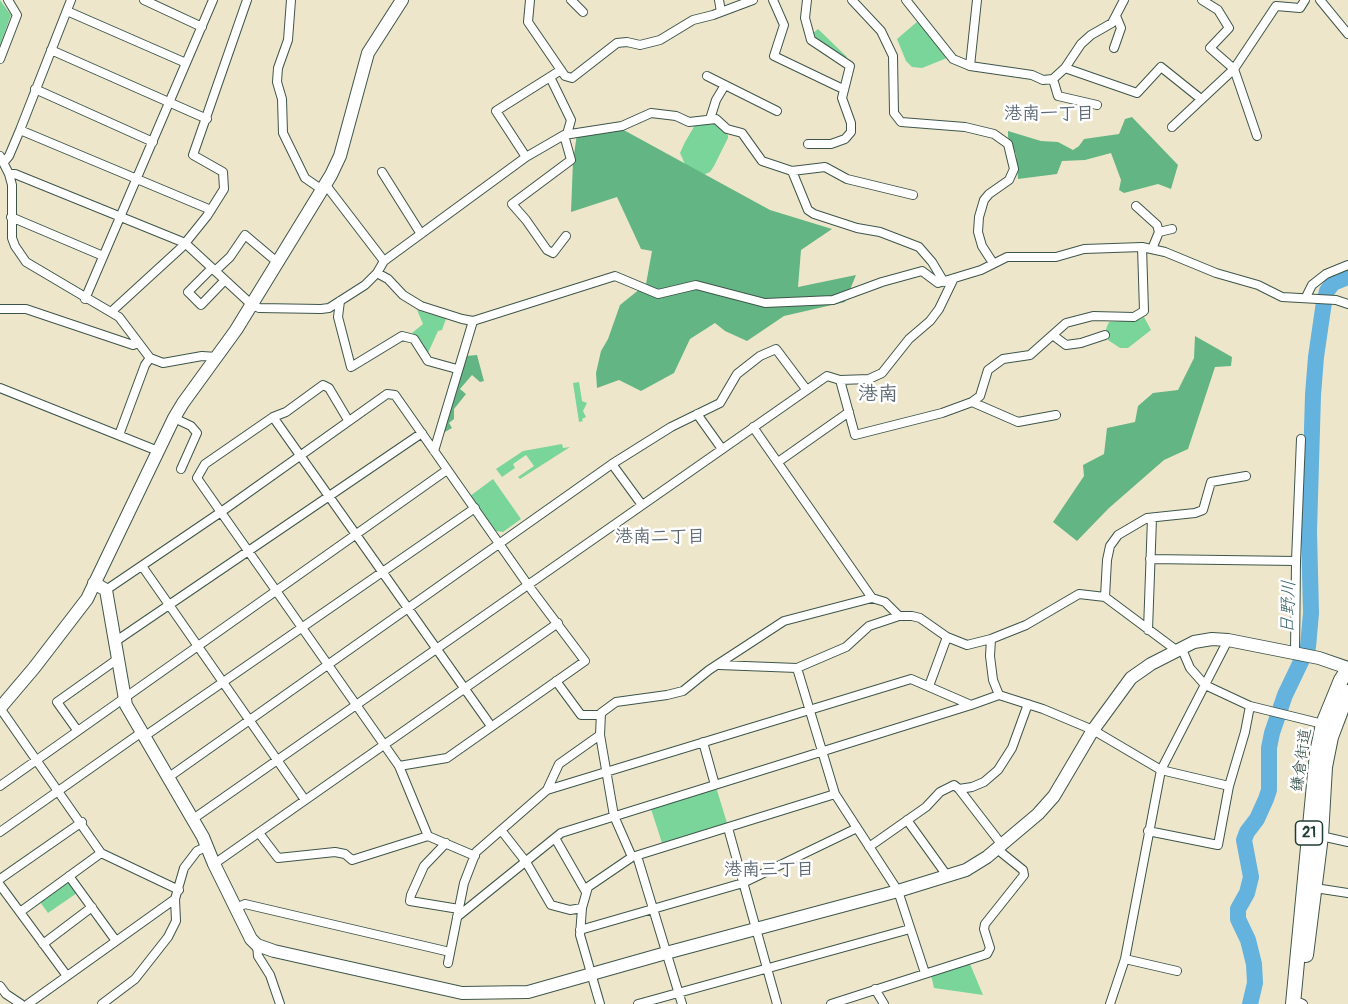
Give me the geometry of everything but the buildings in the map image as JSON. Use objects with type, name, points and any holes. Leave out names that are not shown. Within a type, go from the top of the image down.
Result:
[{"type":"main road","name":"鎌倉街道","points":[[1293,1004],[1317,753],[1323,724],[1348,668]]},
{"type":"main road","name":"鎌倉街道","points":[[1302,1004],[1325,767],[1331,737],[1348,692]]},
{"type":"street","points":[[0,57],[17,15],[8,0]]},
{"type":"street","points":[[71,0],[9,156],[2,159],[9,174],[12,194],[12,238],[15,246],[26,262],[119,317],[150,358],[163,363],[202,356],[217,357]]},
{"type":"street","points":[[144,0],[163,4],[202,27]]},
{"type":"street","points":[[86,299],[213,0]]},
{"type":"street","points":[[111,312],[185,243],[224,189],[224,172],[193,155],[247,0]]},
{"type":"street","points":[[291,0],[288,40],[278,68],[277,82],[282,99],[283,133],[305,178],[323,187],[384,261]]},
{"type":"street","points":[[179,890],[101,853],[82,822],[0,708],[76,615],[94,583],[174,418],[236,330],[323,187],[340,156],[368,53],[402,0]]},
{"type":"street","points":[[530,0],[528,22],[565,76],[572,78],[617,43],[627,42],[640,45],[660,40],[693,20],[753,0]]},
{"type":"street","points":[[571,0],[583,12]]},
{"type":"street","points":[[719,0],[721,12]]},
{"type":"street","points":[[773,0],[784,25],[774,56],[843,89]]},
{"type":"street","points":[[807,0],[805,18],[811,40],[850,66],[842,98],[851,123],[851,132],[845,139],[831,144],[808,144]]},
{"type":"street","points":[[852,0],[881,31],[893,56],[894,113],[901,122],[965,127],[994,134],[1008,144],[1014,169],[1010,180],[984,200],[979,217],[978,232],[982,246],[993,263]]},
{"type":"street","points":[[906,0],[953,59],[970,66],[1032,75],[1042,80],[1053,79],[1065,68],[1090,35],[1108,27],[1124,0]]},
{"type":"street","points":[[970,66],[977,0]]},
{"type":"street","points":[[1202,0],[1218,10],[1229,28],[1210,48],[1234,69],[1257,136]]},
{"type":"street","points":[[1172,127],[1234,69],[1276,6],[1300,8],[1305,0]]},
{"type":"street","points":[[1320,0],[1348,34]]},
{"type":"street","points":[[67,11],[186,63]]},
{"type":"street","points":[[1114,48],[1121,28],[1116,16]]},
{"type":"street","points":[[51,50],[207,120]]},
{"type":"street","points":[[1065,68],[1137,93],[1161,67],[1201,99]]},
{"type":"street","points":[[526,157],[496,111],[561,70]]},
{"type":"street","points":[[707,76],[777,111]]},
{"type":"street","points":[[549,77],[571,120],[566,134],[571,160],[512,204],[547,250],[553,253],[566,236]]},
{"type":"street","points":[[1053,79],[1058,96],[1098,105]]},
{"type":"street","points":[[710,119],[716,100],[725,85]]},
{"type":"street","points":[[35,89],[153,142]]},
{"type":"street","points":[[9,174],[15,174],[185,243],[259,308],[329,308],[365,285],[377,273],[384,261],[526,157],[566,134],[622,126],[651,113],[676,116],[688,122],[716,119],[727,129],[742,133],[762,161],[792,171],[825,167],[847,179],[913,195]]},
{"type":"street","points":[[20,130],[211,210]]},
{"type":"street","points":[[792,171],[808,210],[856,228],[880,232],[919,247],[949,281]]},
{"type":"street","points":[[382,172],[421,234]]},
{"type":"street","points":[[1136,206],[1157,225],[1159,232],[1152,249]]},
{"type":"street","points":[[11,217],[103,256]]},
{"type":"street","points":[[1159,232],[1172,229]]},
{"type":"street","points":[[225,280],[201,305],[188,292],[230,257],[245,235],[277,262]]},
{"type":"street","points":[[840,380],[855,435],[942,413],[972,402],[980,396],[988,369],[1003,359],[1030,355],[1066,323],[1093,316],[1134,317],[1144,311],[1142,247]]},
{"type":"street","points":[[377,273],[388,279],[403,295],[421,306],[473,321],[615,276],[658,294],[696,285],[765,303],[833,300],[882,282],[922,271],[938,283],[981,270],[1007,257],[1056,257],[1084,249],[1142,247],[1258,285],[1282,297],[1330,299],[1348,304]]},
{"type":"street","points":[[1309,298],[1312,285],[1326,273],[1348,265]]},
{"type":"street","points":[[193,819],[806,389],[827,376],[840,380],[869,379],[882,373],[909,339],[930,321],[939,309],[949,281]]},
{"type":"street","points":[[340,302],[338,317],[351,367],[402,336],[414,339],[428,361],[457,369]]},
{"type":"street","points":[[0,309],[26,309],[133,345],[138,343]]},
{"type":"street","points":[[434,451],[473,321]]},
{"type":"street","points":[[1054,336],[1066,345],[1081,344],[1105,335]]},
{"type":"street","points":[[169,777],[612,464],[671,427],[720,403],[737,374],[760,356],[776,349],[806,389]]},
{"type":"street","points":[[119,435],[145,365],[150,358]]},
{"type":"street","points":[[348,420],[329,388],[323,386],[205,464],[197,477],[399,766],[428,836]]},
{"type":"street","points":[[0,388],[158,451]]},
{"type":"street","points":[[106,590],[221,512],[348,420],[387,394],[395,395],[585,662],[447,758],[399,766]]},
{"type":"street","points":[[972,402],[1018,422],[1056,415]]},
{"type":"street","points":[[778,462],[849,412]]},
{"type":"street","points":[[697,414],[722,449]]},
{"type":"street","points":[[273,417],[491,726]]},
{"type":"street","points":[[174,418],[191,426],[197,433],[181,469]]},
{"type":"street","points":[[753,427],[872,598]]},
{"type":"street","points":[[116,641],[422,433]]},
{"type":"street","points":[[1297,653],[1296,561],[1301,439]]},
{"type":"street","points":[[612,464],[642,505]]},
{"type":"street","points":[[0,786],[447,470]]},
{"type":"street","points":[[1105,597],[1107,560],[1110,546],[1118,535],[1147,518],[1195,513],[1203,510],[1211,482],[1246,476]]},
{"type":"street","points":[[0,832],[475,508]]},
{"type":"street","points":[[1149,630],[1152,518]]},
{"type":"street","points":[[1150,559],[1296,561]]},
{"type":"street","points":[[142,566],[305,801]]},
{"type":"street","points":[[94,583],[106,590],[119,658],[123,697],[193,819],[251,939],[257,945],[274,951],[374,971],[462,993],[528,992],[666,952],[898,891],[966,870],[999,847],[1038,814],[1053,795],[1093,730],[1131,678],[1141,670],[1194,642],[1212,639],[1228,640],[1297,653],[1348,668]]},
{"type":"street","points":[[718,665],[797,668],[846,647],[869,626],[899,616],[920,618],[947,637],[967,645],[991,639],[1026,625],[1079,594],[1105,597],[1178,649],[1190,668],[1205,685],[1250,706],[1323,724]]},
{"type":"street","points":[[556,681],[580,715],[601,715],[616,702],[668,695],[683,690],[784,621],[872,598],[885,602],[899,616]]},
{"type":"street","points":[[214,864],[558,623]]},
{"type":"street","points":[[929,686],[947,637]]},
{"type":"street","points":[[991,639],[990,656],[993,680],[999,695]]},
{"type":"street","points":[[1110,1004],[1125,959],[1161,770],[1228,640]]},
{"type":"street","points":[[77,730],[57,702],[119,658]]},
{"type":"street","points":[[797,668],[835,794],[898,891],[925,973]]},
{"type":"street","points":[[448,963],[464,883],[476,852],[547,790],[911,679],[971,705]]},
{"type":"street","points":[[458,913],[561,834],[999,695],[1093,730],[1161,770],[1229,786]]},
{"type":"street","points":[[959,789],[984,782],[998,770],[1012,748],[1028,704]]},
{"type":"street","points":[[1148,831],[1218,845],[1229,786],[1250,706]]},
{"type":"street","points":[[601,715],[600,735],[614,816],[635,857],[682,1004]]},
{"type":"street","points":[[547,790],[559,764],[600,735]]},
{"type":"street","points":[[703,742],[715,785]]},
{"type":"street","points":[[831,1004],[854,1000],[875,989],[987,954],[990,948],[984,929],[985,924],[1024,875],[1023,870],[999,847],[954,785],[940,792],[926,807],[869,846]]},
{"type":"street","points":[[600,1004],[580,930],[582,908],[588,887],[635,857],[835,794]]},
{"type":"street","points":[[907,820],[948,877]]},
{"type":"street","points":[[0,879],[82,822]]},
{"type":"street","points":[[728,828],[777,1004]]},
{"type":"street","points":[[580,930],[743,883],[857,828]]},
{"type":"street","points":[[501,830],[526,861],[551,905],[570,910],[582,908]]},
{"type":"street","points":[[259,833],[279,858],[334,852],[352,860],[428,836],[475,856]]},
{"type":"street","points":[[1320,836],[1348,843]]},
{"type":"street","points":[[555,838],[586,892]]},
{"type":"street","points":[[446,843],[424,866],[410,901],[458,913]]},
{"type":"street","points":[[102,1004],[135,979],[163,944],[176,921],[175,899],[184,868],[197,851],[207,846]]},
{"type":"street","points":[[20,912],[101,853]]},
{"type":"street","points":[[69,876],[116,941]]},
{"type":"street","points":[[0,885],[67,976]]},
{"type":"street","points":[[1315,888],[1348,893]]},
{"type":"street","points":[[28,1004],[175,899]]},
{"type":"street","points":[[236,908],[245,904],[383,939],[450,952]]},
{"type":"street","points":[[43,944],[92,907]]},
{"type":"street","points":[[640,1004],[910,929]]},
{"type":"street","points":[[257,945],[258,956],[270,975],[280,1004]]},
{"type":"street","points":[[1125,959],[1177,971]]},
{"type":"street","points":[[0,986],[6,994],[21,1004]]},
{"type":"street","points":[[875,989],[884,1004]]},
{"type":"green space","points":[[0,0],[11,15],[0,45]]},
{"type":"green space","points":[[918,21],[947,58],[922,68],[912,67],[906,61],[897,39]]},
{"type":"green space","points":[[818,29],[847,57],[844,60],[813,39],[812,34]]},
{"type":"green space","points":[[1132,117],[1178,165],[1171,189],[1158,184],[1124,193],[1119,190],[1121,180],[1111,153],[1085,160],[1062,161],[1057,174],[1018,179],[1016,154],[1008,137],[1008,131],[1041,141],[1058,142],[1073,150],[1084,139],[1119,134],[1125,119]]},
{"type":"green space","points":[[715,124],[728,135],[728,138],[714,166],[710,172],[701,176],[688,171],[680,153],[685,142],[695,125]]},
{"type":"green space","points":[[620,128],[770,210],[832,229],[801,250],[798,287],[856,275],[845,302],[784,316],[747,341],[725,331],[715,323],[690,339],[674,373],[641,391],[619,380],[597,388],[596,373],[601,351],[608,339],[620,305],[646,284],[652,251],[641,249],[617,197],[571,212],[573,161],[577,134]]},
{"type":"green space","points":[[417,310],[446,319],[428,353],[417,336],[412,333],[423,324]]},
{"type":"green space","points":[[1144,317],[1151,330],[1128,348],[1120,348],[1108,340],[1106,329],[1109,322],[1139,320]]},
{"type":"green space","points":[[1195,336],[1232,357],[1231,366],[1215,367],[1188,449],[1164,460],[1109,508],[1077,541],[1053,522],[1084,476],[1083,465],[1104,454],[1107,428],[1135,422],[1138,406],[1153,393],[1178,390],[1194,358]]},
{"type":"green space","points":[[477,355],[484,381],[480,382],[472,375],[460,389],[466,394],[454,409],[454,419],[449,423],[452,428],[443,433],[466,356]]},
{"type":"green space","points":[[579,382],[582,401],[587,403],[583,411],[586,417],[579,422],[573,383]]},
{"type":"green space","points":[[562,444],[563,448],[570,447],[520,479],[518,477],[534,466],[526,455],[513,464],[515,468],[502,477],[496,469],[523,451]]},
{"type":"green space","points":[[493,479],[521,519],[503,532],[496,531],[470,496]]},
{"type":"green space","points":[[716,787],[727,823],[662,843],[651,809]]},
{"type":"green space","points":[[67,883],[71,884],[77,893],[48,913],[40,902]]},
{"type":"green space","points":[[970,964],[983,995],[934,988],[931,975]]},
{"type":"waterway","name":"日野川","points":[[1250,1004],[1255,983],[1254,964],[1248,940],[1238,919],[1238,909],[1247,893],[1251,877],[1244,840],[1257,819],[1269,790],[1269,748],[1272,733],[1285,695],[1308,647],[1311,613],[1309,531],[1316,357],[1327,291],[1333,283],[1348,277]]},
{"type":"district","name":"港南一丁目","points":[[1049,114]]},
{"type":"district","name":"港南","points":[[878,395]]},
{"type":"district","name":"港南二丁目","points":[[660,537]]},
{"type":"district","name":"港南三丁目","points":[[769,870]]}]
